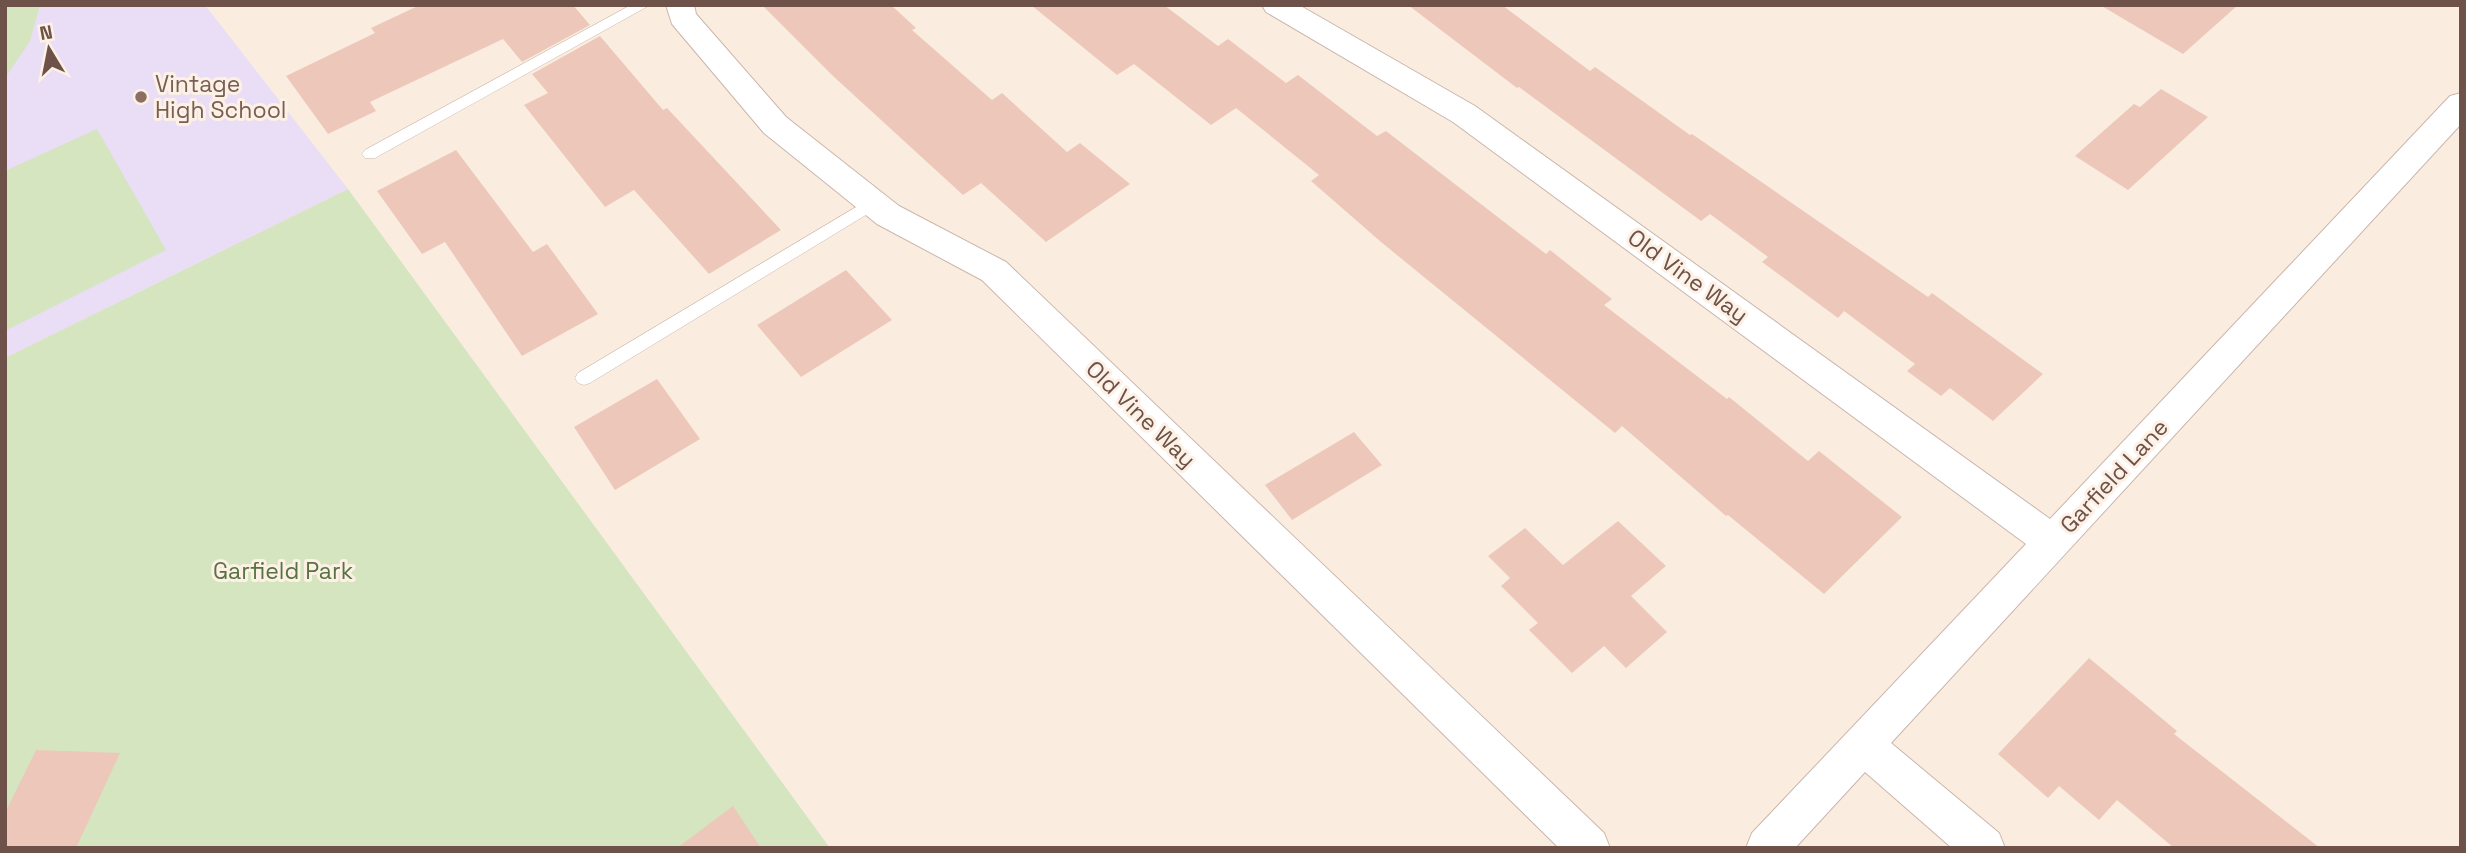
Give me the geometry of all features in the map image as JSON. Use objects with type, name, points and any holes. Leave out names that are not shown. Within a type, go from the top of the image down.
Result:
[{"type":"street","name":"Old Vine Way","points":[[680,5],[682,17],[775,125],[888,215],[994,271],[1589,848]]},
{"type":"street","name":"Old Vine Way","points":[[1276,5],[1464,114],[2052,542]]},
{"type":"street","name":"Garfield Lane","points":[[1767,848],[2459,108]]},
{"type":"street","points":[[1863,745],[1984,848]]},
{"type":"lane","points":[[370,154],[643,5]]},
{"type":"lane","points":[[584,378],[873,202]]},
{"type":"shaded area","name":"Vintage High School","points":[[5,5],[205,5],[348,189],[5,358]]},
{"type":"green space","points":[[5,5],[40,5],[30,41],[5,78]]},
{"type":"green space","points":[[97,129],[166,250],[5,331],[5,171]]},
{"type":"green space","name":"Garfield Park","points":[[348,189],[830,848],[5,848],[5,358]]},
{"type":"building","points":[[420,5],[573,5],[590,25],[522,62],[503,39],[370,102],[376,111],[328,134],[286,76],[375,33],[371,28]]},
{"type":"building","points":[[762,5],[891,5],[916,28],[912,30],[992,100],[1002,93],[1067,152],[1080,143],[1130,184],[1046,242],[981,183],[963,195],[833,76]]},
{"type":"building","points":[[1031,5],[1164,5],[1218,46],[1228,39],[1286,83],[1298,75],[1377,136],[1386,131],[1546,254],[1550,250],[1612,299],[1604,305],[1727,399],[1729,397],[1808,461],[1819,451],[1902,517],[1824,594],[1726,516],[1622,426],[1615,433],[1381,242],[1311,181],[1319,175],[1236,108],[1211,125],[1134,64],[1117,75]]},
{"type":"building","points":[[1408,5],[1502,5],[1590,71],[1595,67],[1928,297],[1932,293],[2043,374],[1993,421],[1950,388],[1941,396],[1907,371],[1915,364],[1844,311],[1838,318],[1762,262],[1768,257],[1710,214],[1701,221],[1517,88]]},
{"type":"building","points":[[2100,5],[2238,5],[2183,54]]},
{"type":"building","points":[[600,36],[663,110],[667,108],[781,230],[709,274],[634,190],[605,207],[524,105],[548,93],[532,74]]},
{"type":"building","points":[[2161,89],[2208,117],[2128,190],[2075,156],[2134,104],[2140,107]]},
{"type":"building","points":[[456,150],[533,252],[547,244],[598,314],[522,356],[445,242],[422,254],[377,191]]},
{"type":"building","points":[[846,270],[892,320],[801,377],[757,325]]},
{"type":"building","points":[[657,379],[700,439],[615,490],[574,427]]},
{"type":"building","points":[[1354,432],[1382,465],[1292,520],[1265,485]]},
{"type":"building","points":[[1618,521],[1666,566],[1631,596],[1667,632],[1626,668],[1604,646],[1572,673],[1529,630],[1538,623],[1501,586],[1510,578],[1488,556],[1525,528],[1563,565]]},
{"type":"building","points":[[2089,658],[2177,731],[2174,734],[2320,848],[2174,848],[2117,800],[2099,820],[2059,786],[2048,798],[1998,754]]},
{"type":"building","points":[[36,750],[120,753],[76,848],[5,848],[5,813]]},
{"type":"building","points":[[733,806],[761,848],[677,848]]},
{"type":"place","name":"Vintage High School","points":[[141,97]]}]
